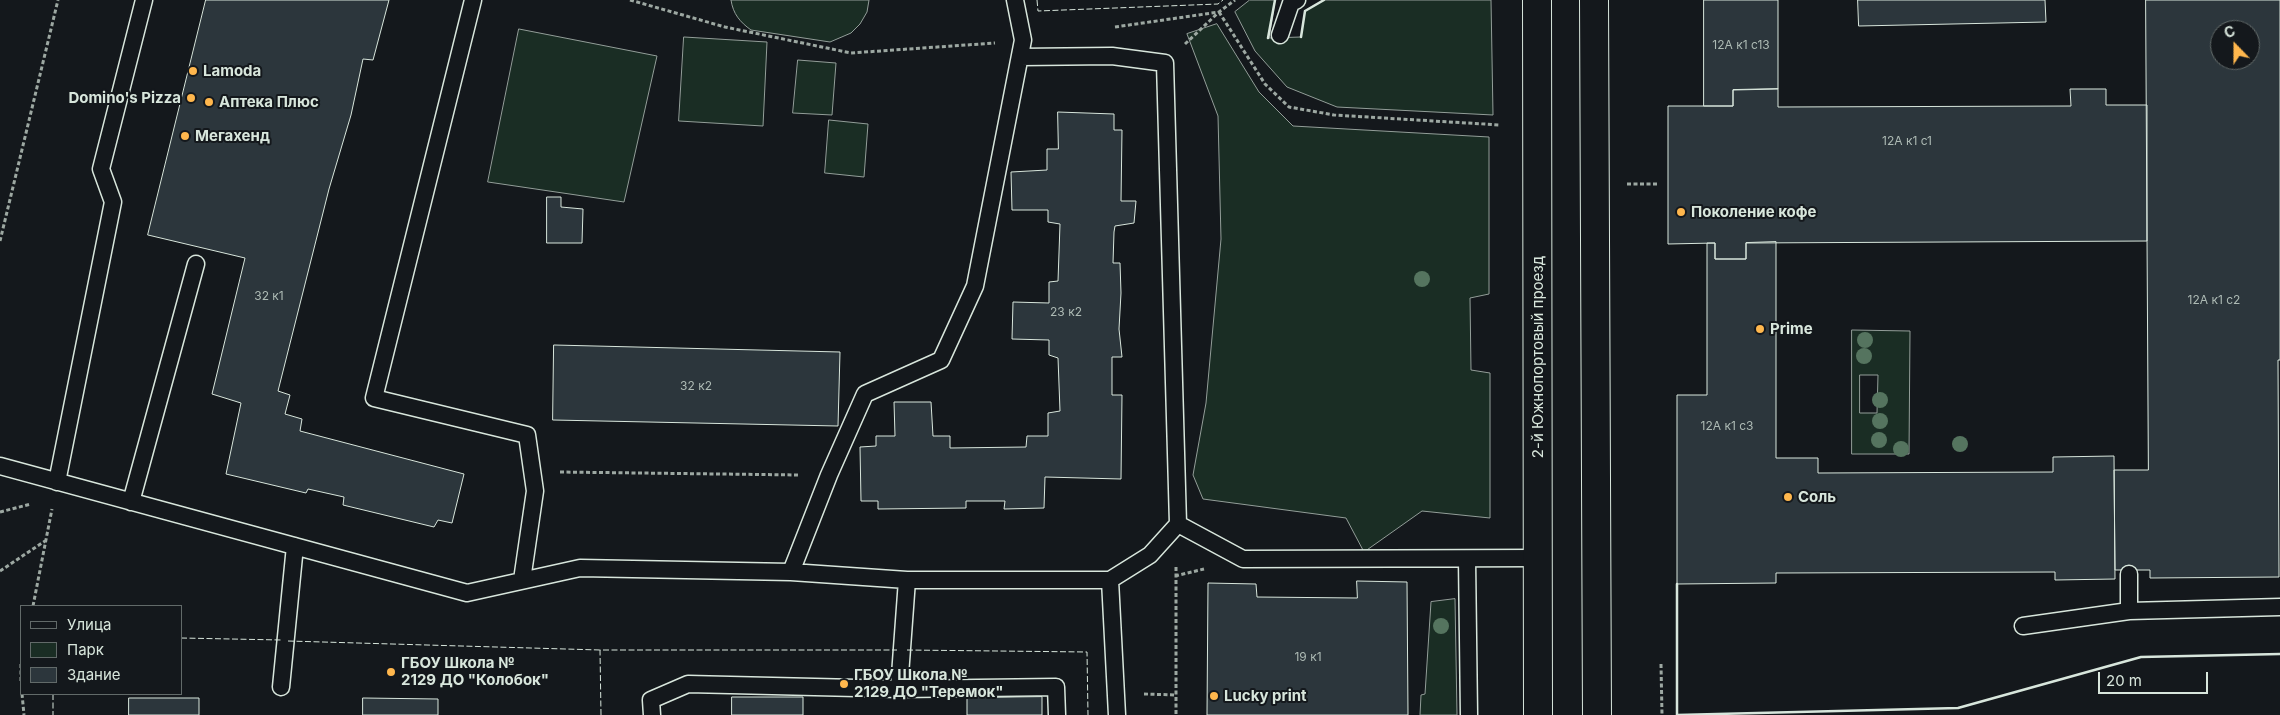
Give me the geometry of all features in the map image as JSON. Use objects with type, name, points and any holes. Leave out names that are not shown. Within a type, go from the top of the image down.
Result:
[{"type":"main road","name":"2-й Южнопортовый проезд","points":[[1537,0],[1538,715]]},
{"type":"main road","points":[[1594,0],[1597,715]]},
{"type":"lane","points":[[55,490],[113,202],[101,169],[144,0]]},
{"type":"lane","points":[[473,0],[374,398],[526,435],[535,491],[522,580]]},
{"type":"lane","points":[[791,572],[829,475],[865,394],[940,360],[975,286],[1023,40],[1014,0]]},
{"type":"lane","points":[[1280,34],[1291,3],[1297,0]]},
{"type":"lane","points":[[0,466],[55,490],[131,502],[466,593],[580,568],[791,572],[908,580],[1110,580],[1150,555],[1178,524],[1165,63],[1112,56],[1020,57]]},
{"type":"lane","points":[[131,502],[196,264]]},
{"type":"lane","points":[[1178,524],[1243,559],[1538,558]]},
{"type":"lane","points":[[281,687],[295,546]]},
{"type":"lane","points":[[1467,559],[1469,715]]},
{"type":"lane","points":[[2129,574],[2129,611]]},
{"type":"lane","points":[[899,689],[908,580]]},
{"type":"lane","points":[[1110,580],[1117,715]]},
{"type":"lane","points":[[2023,626],[2129,611],[2280,607]]},
{"type":"lane","points":[[652,715],[651,700],[688,684],[899,689],[1056,687],[1057,715]]},
{"type":"path","points":[[0,241],[58,0]]},
{"type":"path","points":[[630,0],[724,27],[851,53],[1023,40]]},
{"type":"path","points":[[1182,47],[1218,12],[1234,0]]},
{"type":"path","points":[[1111,28],[1218,12]]},
{"type":"path","points":[[1218,12],[1264,84],[1289,107],[1334,116],[1500,124]]},
{"type":"path","points":[[1632,184],[1657,184]]},
{"type":"path","points":[[532,471],[829,475]]},
{"type":"path","points":[[0,512],[55,490]]},
{"type":"path","points":[[32,605],[55,490]]},
{"type":"path","points":[[0,571],[45,541]]},
{"type":"path","points":[[1176,559],[1176,715]]},
{"type":"path","points":[[1661,664],[1662,715]]},
{"type":"path","points":[[22,695],[24,715]]},
{"type":"green space","points":[[731,0],[869,0],[867,12],[860,24],[851,33],[830,42],[751,30],[738,17],[733,9]]},
{"type":"green space","points":[[1250,0],[1275,0],[1269,38],[1301,37],[1305,11],[1324,0],[1491,0],[1493,115],[1337,107],[1287,87],[1255,51],[1235,12]]},
{"type":"green space","points":[[1217,24],[1259,92],[1293,126],[1489,137],[1489,294],[1470,298],[1471,370],[1490,373],[1490,518],[1422,511],[1364,552],[1346,518],[1203,499],[1193,475],[1206,403],[1221,239],[1218,116],[1187,34]]},
{"type":"green space","points":[[519,29],[657,56],[624,202],[488,182]]},
{"type":"green space","points":[[684,37],[767,42],[763,126],[679,121]]},
{"type":"green space","points":[[798,60],[836,63],[832,115],[793,113]]},
{"type":"green space","points":[[829,120],[868,124],[864,177],[825,173]]},
{"type":"green space","points":[[1852,330],[1910,331],[1909,454],[1852,454]],"holes":[[[1860,375],[1878,375],[1877,413],[1860,413]]]},
{"type":"green space","points":[[1455,599],[1457,715],[1420,715],[1421,695],[1425,694],[1431,602]]},
{"type":"building","points":[[206,0],[389,0],[373,60],[363,59],[351,115],[329,189],[278,391],[290,395],[285,414],[302,419],[300,431],[464,474],[452,523],[438,520],[434,527],[343,505],[344,497],[308,489],[306,493],[226,474],[241,403],[212,394],[245,258],[148,235]]},
{"type":"building","points":[[1704,0],[1778,0],[1778,89],[1733,90],[1733,106],[1704,106]]},
{"type":"building","points":[[1858,0],[2045,0],[2046,22],[1859,26]]},
{"type":"building","points":[[2146,0],[2280,0],[2279,577],[2150,578],[2150,570],[2115,570],[2114,470],[2148,470]]},
{"type":"building","points":[[1778,89],[1778,107],[2071,106],[2070,89],[2106,89],[2106,105],[2147,105],[2147,241],[1746,243],[1746,259],[1715,259],[1715,243],[1668,244],[1668,106],[1733,106],[1733,90]]},
{"type":"building","points":[[1058,112],[1114,114],[1114,130],[1122,130],[1121,201],[1136,201],[1134,223],[1115,226],[1114,232],[1113,263],[1120,263],[1119,329],[1122,357],[1112,357],[1112,395],[1122,395],[1121,479],[1045,477],[1044,508],[1004,509],[1005,501],[966,501],[966,508],[878,509],[878,501],[861,501],[860,447],[876,446],[876,436],[895,436],[894,402],[931,402],[933,436],[950,436],[950,448],[1026,447],[1027,436],[1048,436],[1048,413],[1060,411],[1058,358],[1049,355],[1049,340],[1012,339],[1013,302],[1049,303],[1049,282],[1058,281],[1060,224],[1048,222],[1048,210],[1012,210],[1011,172],[1047,170],[1047,149],[1058,149]]},
{"type":"building","points":[[547,197],[561,197],[561,207],[583,209],[582,243],[547,243]]},
{"type":"building","points":[[1776,242],[1776,458],[1818,458],[1818,473],[2053,472],[2053,457],[2114,456],[2115,579],[2055,580],[2055,572],[1776,573],[1776,583],[1677,584],[1677,395],[1707,395],[1707,243],[1715,243],[1715,259],[1746,259],[1746,243]]},
{"type":"building","points":[[554,345],[840,352],[838,426],[553,420]]},
{"type":"building","points":[[1357,581],[1407,582],[1408,715],[1207,715],[1208,583],[1256,584],[1257,597],[1357,598]]},
{"type":"building","points":[[732,697],[803,697],[803,715],[732,715]]},
{"type":"building","points":[[1042,697],[1042,715],[967,715],[967,698]]},
{"type":"building","points":[[129,698],[199,698],[199,715],[129,715]]},
{"type":"building","points":[[363,698],[438,699],[438,715],[363,715]]},
{"type":"fence","points":[[1037,0],[1038,11],[1218,4],[1223,0]]},
{"type":"fence","points":[[182,638],[281,640]]},
{"type":"fence","points":[[288,641],[600,650]]},
{"type":"fence","points":[[601,715],[600,650],[897,650]]},
{"type":"fence","points":[[907,650],[1087,652],[1088,715]]},
{"type":"fence","points":[[53,695],[53,715]]},
{"type":"wall","points":[[1268,38],[1275,0]]},
{"type":"wall","points":[[1301,37],[1305,11],[1324,0]]},
{"type":"wall","points":[[1677,584],[1677,715],[1958,708],[2141,657],[2280,654]]},
{"type":"place","name":"Lamoda","points":[[193,71]]},
{"type":"place","name":"Domino's Pizza","points":[[191,98]]},
{"type":"place","name":"Аптека Плюс","points":[[209,102]]},
{"type":"place","name":"Мегахенд","points":[[185,136]]},
{"type":"place","name":"Поколение кофе","points":[[1681,212]]},
{"type":"place","name":"Prime","points":[[1760,329]]},
{"type":"place","name":"Соль","points":[[1788,497]]},
{"type":"place","name":"ГБОУ Школа № 2129 ДО \"Колобок\"","points":[[391,672]]},
{"type":"place","name":"ГБОУ Школа № 2129 ДО \"Теремок\"","points":[[844,684]]},
{"type":"place","name":"Lucky print","points":[[1214,696]]}]
